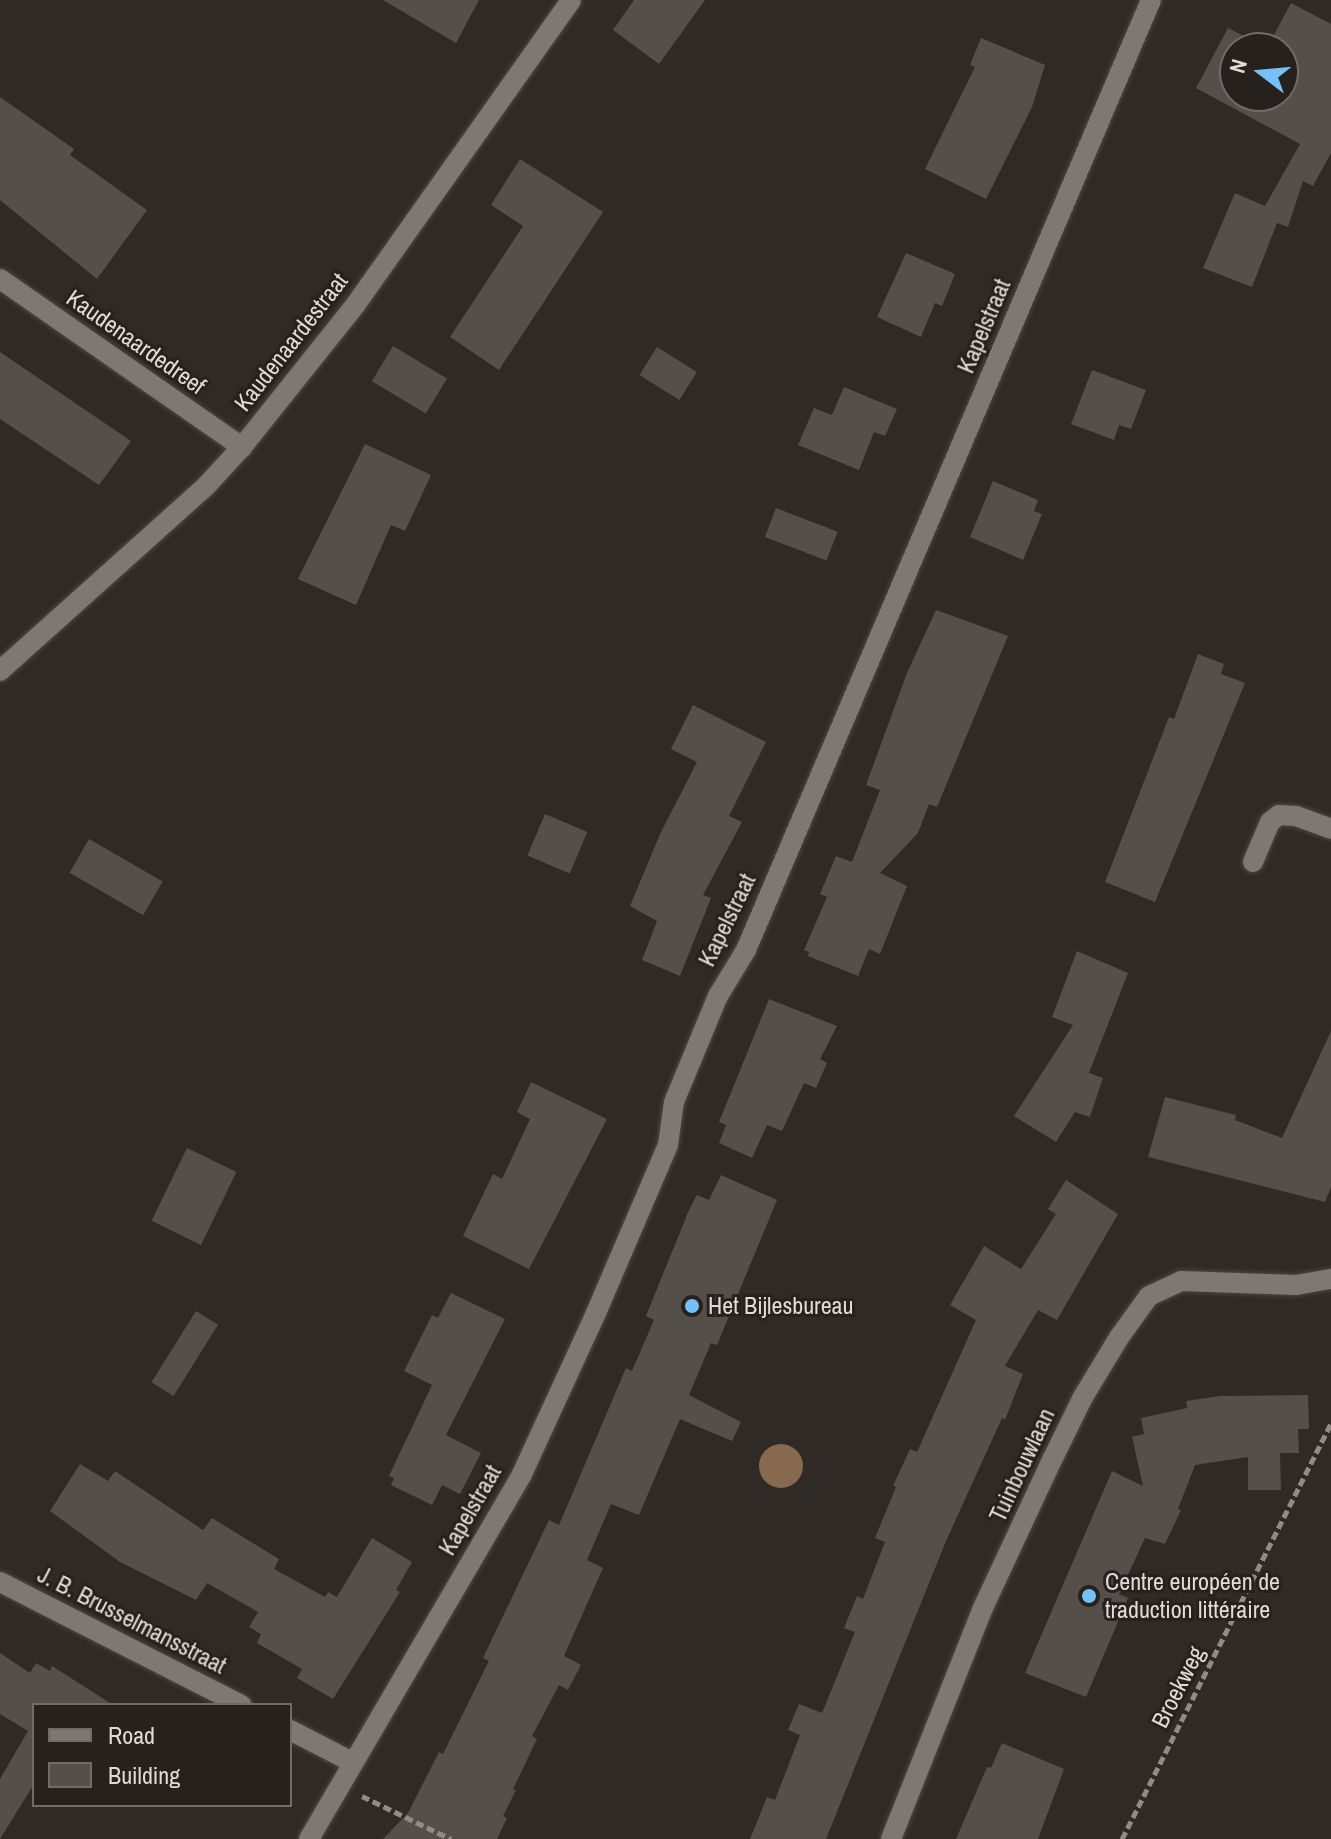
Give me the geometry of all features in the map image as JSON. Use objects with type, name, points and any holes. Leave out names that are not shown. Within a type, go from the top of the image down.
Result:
[{"type":"street","name":"Kaudenaardestraat","points":[[0,671],[207,485],[242,447],[356,304],[571,0]]},
{"type":"street","name":"Kapelstraat","points":[[309,1839],[522,1474],[590,1327],[668,1145],[674,1102],[712,1010],[746,950],[1151,0]]},
{"type":"street","name":"Kaudenaardedreef","points":[[0,279],[242,447]]},
{"type":"street","points":[[1253,862],[1270,822],[1279,815],[1296,816],[1331,829]]},
{"type":"street","name":"Tuinbouwlaan","points":[[891,1839],[982,1610],[1053,1458],[1083,1397],[1149,1296],[1181,1281],[1296,1285],[1331,1279]]},
{"type":"street","name":"J. B. Brusselmansstraat","points":[[0,1582],[237,1703]]},
{"type":"street","points":[[292,1731],[352,1762]]},
{"type":"path","name":"Broekweg","points":[[1122,1839],[1331,1423]]},
{"type":"path","points":[[339,1785],[451,1839]]},
{"type":"shaded area","points":[[781,1444],[796,1451],[803,1466],[796,1481],[781,1488],[766,1481],[759,1466],[766,1451]]},
{"type":"building","points":[[383,0],[479,0],[456,43]]},
{"type":"building","points":[[634,0],[705,0],[659,64],[613,30]]},
{"type":"building","points":[[1291,3],[1331,24],[1331,153],[1313,186],[1303,181],[1288,227],[1277,223],[1252,287],[1203,268],[1235,193],[1265,206],[1300,144],[1241,112],[1299,112],[1299,32],[1276,32]]},
{"type":"building","points":[[981,38],[1045,65],[1032,107],[986,199],[925,169],[975,67],[970,65]]},
{"type":"building","points":[[1219,45],[1219,100],[1196,88]]},
{"type":"building","points":[[0,97],[74,149],[70,155],[147,210],[97,279],[0,200]]},
{"type":"building","points":[[520,159],[603,212],[499,370],[450,337],[523,226],[491,205]]},
{"type":"building","points":[[906,253],[955,274],[942,306],[935,303],[921,337],[877,317]]},
{"type":"building","points":[[393,346],[447,378],[426,414],[372,381]]},
{"type":"building","points":[[657,347],[697,372],[679,400],[640,375]]},
{"type":"building","points":[[0,352],[131,441],[99,485],[0,419]]},
{"type":"building","points":[[1092,370],[1146,390],[1131,429],[1119,425],[1114,440],[1071,424]]},
{"type":"building","points":[[844,387],[897,409],[885,436],[874,432],[859,470],[798,445],[814,408],[832,415]]},
{"type":"building","points":[[365,444],[431,475],[405,531],[391,525],[356,605],[298,579]]},
{"type":"building","points":[[993,481],[1038,500],[1034,511],[1042,514],[1023,560],[970,537]]},
{"type":"building","points":[[776,508],[838,532],[827,561],[765,537]]},
{"type":"building","points":[[936,610],[1008,636],[937,807],[929,804],[918,833],[880,873],[907,886],[880,954],[869,949],[858,976],[808,956],[809,952],[804,950],[827,897],[820,894],[836,856],[852,862],[880,790],[866,785],[907,673]]},
{"type":"building","points":[[1198,654],[1224,664],[1221,674],[1245,683],[1155,902],[1105,882],[1169,717],[1174,719]]},
{"type":"building","points":[[693,705],[766,742],[729,816],[742,822],[703,895],[711,898],[680,976],[642,960],[657,921],[630,906],[660,834],[697,762],[671,749]]},
{"type":"building","points":[[545,814],[587,832],[570,873],[527,855]]},
{"type":"building","points":[[89,839],[163,882],[143,915],[70,873]]},
{"type":"building","points":[[1077,951],[1128,973],[1089,1073],[1103,1078],[1090,1117],[1075,1112],[1056,1142],[1014,1116],[1073,1025],[1052,1017]]},
{"type":"building","points":[[769,999],[837,1026],[820,1059],[827,1063],[816,1088],[804,1083],[782,1131],[767,1125],[752,1158],[719,1143],[726,1125],[719,1122]]},
{"type":"building","points":[[1331,1031],[1331,1187],[1325,1202],[1148,1157],[1165,1097],[1236,1115],[1235,1120],[1282,1138]]},
{"type":"building","points":[[531,1082],[607,1119],[529,1269],[463,1236],[493,1174],[502,1179],[530,1119],[517,1112]]},
{"type":"building","points":[[187,1148],[236,1172],[201,1245],[151,1221]]},
{"type":"building","points":[[721,1175],[777,1200],[717,1345],[711,1343],[689,1395],[741,1422],[732,1441],[680,1419],[639,1515],[611,1504],[587,1560],[603,1568],[564,1656],[581,1665],[568,1690],[559,1685],[532,1736],[537,1739],[513,1789],[516,1790],[503,1816],[507,1818],[497,1839],[383,1839],[408,1813],[439,1752],[443,1754],[489,1661],[483,1658],[549,1520],[559,1525],[626,1368],[632,1371],[654,1320],[646,1316],[689,1210],[697,1195],[709,1200]]},
{"type":"building","points":[[1066,1180],[1118,1214],[1057,1320],[1038,1310],[1005,1366],[1023,1374],[1005,1420],[1002,1418],[946,1541],[826,1839],[750,1839],[767,1797],[775,1800],[800,1735],[788,1730],[799,1704],[822,1713],[855,1632],[844,1628],[857,1596],[863,1599],[885,1542],[875,1538],[896,1487],[893,1486],[910,1449],[917,1452],[976,1320],[950,1305],[984,1246],[1021,1269],[1056,1214],[1048,1209]]},
{"type":"building","points":[[451,1293],[505,1319],[446,1435],[481,1453],[460,1494],[442,1485],[432,1505],[391,1485],[394,1478],[389,1476],[432,1385],[404,1371],[432,1315],[438,1318]]},
{"type":"building","points":[[196,1311],[218,1325],[174,1396],[151,1382]]},
{"type":"building","points":[[1308,1395],[1309,1429],[1298,1429],[1299,1453],[1280,1453],[1281,1490],[1248,1490],[1248,1457],[1195,1465],[1178,1509],[1181,1510],[1165,1544],[1145,1538],[1119,1594],[1128,1598],[1086,1697],[1025,1673],[1112,1471],[1143,1486],[1132,1437],[1144,1434],[1141,1418],[1187,1408],[1186,1401],[1220,1396]]},
{"type":"building","points":[[80,1464],[108,1481],[115,1471],[203,1530],[212,1518],[279,1559],[274,1569],[325,1597],[328,1592],[337,1597],[372,1538],[412,1562],[396,1590],[400,1592],[333,1699],[297,1678],[302,1669],[257,1643],[261,1634],[249,1627],[258,1612],[207,1583],[196,1600],[120,1562],[50,1511]]},
{"type":"building","points":[[0,1653],[30,1673],[36,1663],[50,1671],[52,1666],[110,1703],[32,1703],[32,1787],[0,1839],[0,1779],[28,1731],[0,1714]]},
{"type":"building","points":[[1002,1743],[1064,1769],[1038,1839],[956,1839],[987,1767],[991,1768]]},
{"type":"place","name":"Het Bijlesbureau","points":[[692,1306]]},
{"type":"place","name":"Centre européen de traduction littéraire","points":[[1089,1596]]}]
